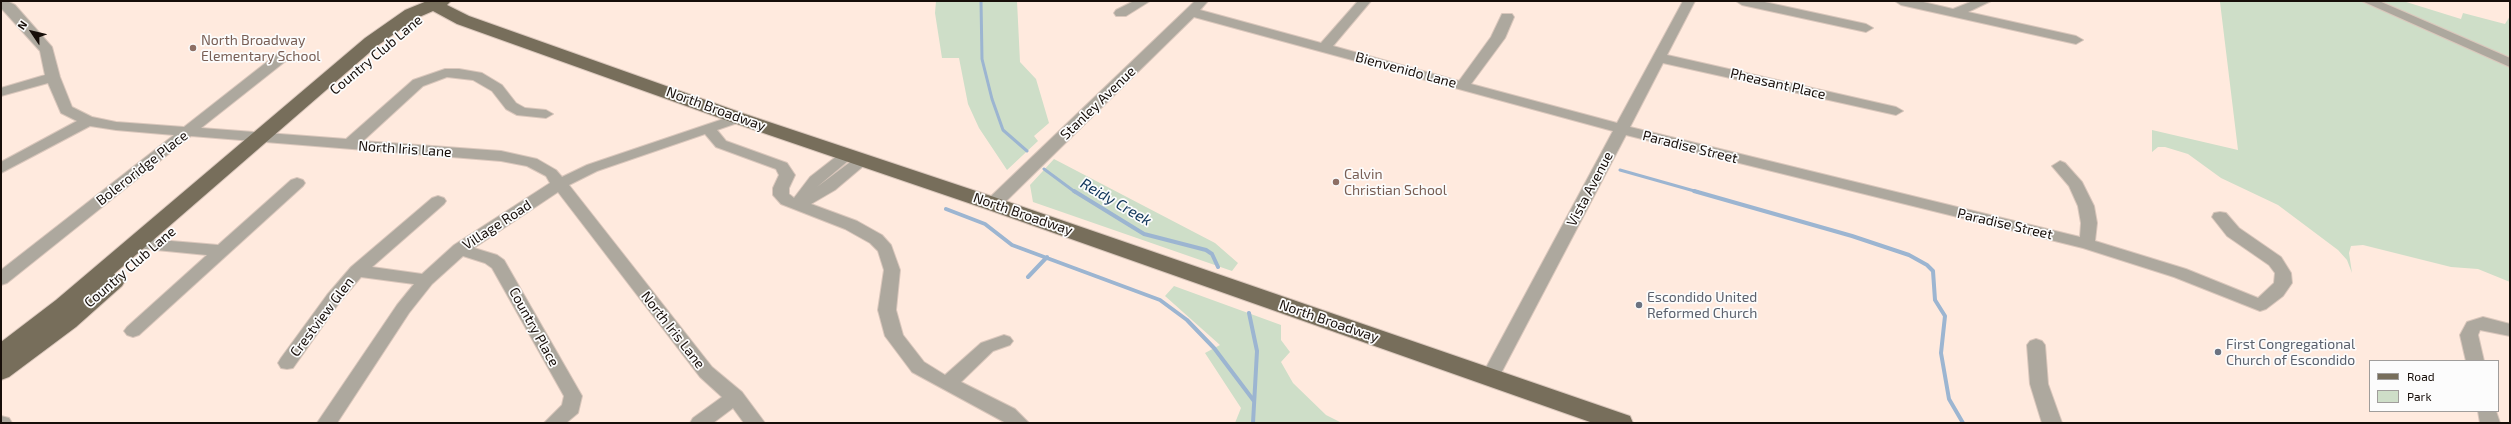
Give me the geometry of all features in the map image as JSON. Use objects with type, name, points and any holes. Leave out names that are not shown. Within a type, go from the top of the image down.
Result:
[{"type":"main road","name":"North Broadway","points":[[434,2],[463,20],[738,118],[992,204],[1621,423]]},
{"type":"main road","name":"Country Club Lane","points":[[1,371],[68,321],[146,244],[269,138],[393,25],[434,2]]},
{"type":"main road","name":"Country Club Lane","points":[[1,354],[146,244]]},
{"type":"street","points":[[1121,13],[1144,1]]},
{"type":"street","name":"Stanley Avenue","points":[[992,204],[1202,1]]},
{"type":"street","points":[[1325,47],[1365,1]]},
{"type":"street","name":"Vista Avenue","points":[[1490,377],[1689,1]]},
{"type":"street","points":[[1742,1],[1866,28]]},
{"type":"street","points":[[1901,1],[2076,40]]},
{"type":"street","points":[[1954,13],[1985,1]]},
{"type":"street","points":[[2368,1],[2510,63]]},
{"type":"street","name":"North Iris Lane","points":[[1,3],[10,8],[47,50],[53,77],[66,110],[88,121],[116,126],[501,156],[532,162],[551,173],[561,183],[667,324],[706,372],[735,397],[755,423]]},
{"type":"street","name":"Bienvenido Lane","points":[[1191,12],[1325,47],[1621,129]]},
{"type":"street","points":[[1462,85],[1498,38],[1507,17]]},
{"type":"street","name":"Boleroridge Place","points":[[1,279],[282,57]]},
{"type":"street","name":"Pheasant Place","points":[[1660,58],[1896,111]]},
{"type":"street","points":[[349,145],[418,83],[445,73],[459,73],[477,76],[497,88],[511,106],[522,112],[546,114]]},
{"type":"street","points":[[1,92],[53,77]]},
{"type":"street","name":"Village Road","points":[[327,423],[403,309],[426,280],[460,249],[561,183],[592,168],[738,118]]},
{"type":"street","points":[[1,168],[88,121]]},
{"type":"street","points":[[708,128],[721,144],[782,166],[788,175],[781,188],[781,195],[787,201],[868,232],[885,249],[892,270],[887,310],[894,336],[918,367],[947,384],[1008,414],[1019,423]]},
{"type":"street","name":"Paradise Street","points":[[1621,129],[2087,244],[2180,273],[2260,306],[2277,292],[2283,283],[2283,273],[2275,261],[2233,232],[2220,217]]},
{"type":"street","points":[[799,205],[829,187],[854,157]]},
{"type":"street","points":[[2060,166],[2076,185],[2086,206],[2089,223],[2087,244]]},
{"type":"street","points":[[133,331],[297,183]]},
{"type":"street","name":"Crestview Glen","points":[[287,363],[333,299],[357,272],[438,201]]},
{"type":"street","points":[[146,244],[221,251]]},
{"type":"street","name":"Country Place","points":[[460,249],[491,259],[498,264],[573,396],[571,408],[554,423]]},
{"type":"street","name":"Crestview Glen","points":[[357,272],[426,280]]},
{"type":"street","points":[[2475,360],[2468,335],[2474,326],[2483,323],[2510,330]]},
{"type":"street","points":[[947,384],[987,347],[1004,341]]},
{"type":"street","points":[[2036,344],[2039,384],[2052,423]]},
{"type":"street","points":[[700,423],[735,397]]},
{"type":"street","points":[[2487,412],[2490,423]]},
{"type":"green space","points":[[936,1],[1017,1],[1020,62],[1036,79],[1049,123],[1034,136],[1038,141],[1007,170],[979,128],[968,104],[959,58],[942,58],[935,13]]},
{"type":"green space","points":[[2214,1],[2363,1],[2510,66],[2510,282],[2478,269],[2451,267],[2363,245],[2351,246],[2349,253],[2352,273],[2347,260],[2338,250],[2278,205],[2221,178],[2188,154],[2165,147],[2158,147],[2152,152],[2152,130],[2238,150],[2220,2]]},
{"type":"green space","points":[[2373,1],[2403,1],[2461,19],[2463,13],[2505,24],[2510,16],[2510,59]]},
{"type":"green space","points":[[1054,159],[1215,243],[1238,263],[1232,271],[1033,202],[1030,185]]},
{"type":"green space","points":[[1174,286],[1281,325],[1281,340],[1290,352],[1281,362],[1293,383],[1326,415],[1342,423],[1235,423],[1241,408],[1205,353],[1220,345],[1165,296]]},
{"type":"waterway","name":"Reidy Creek","points":[[981,1],[982,59],[992,99],[1003,130],[1027,151]]},
{"type":"waterway","name":"Reidy Creek","points":[[1044,169],[1075,192]]},
{"type":"waterway","points":[[1620,170],[1698,192]]},
{"type":"waterway","name":"Reidy Creek","points":[[1074,191],[1144,234],[1206,250],[1212,254],[1218,267]]},
{"type":"waterway","points":[[1694,191],[1852,236],[1909,255],[1927,265],[1933,271],[1935,300],[1945,316],[1941,353],[1949,399],[1963,423]]},
{"type":"waterway","points":[[946,209],[985,224],[1012,245],[1046,258]]},
{"type":"waterway","points":[[1028,277],[1046,258]]},
{"type":"waterway","points":[[1046,258],[1160,300],[1187,320],[1214,348],[1254,401]]},
{"type":"waterway","name":"Reidy Creek","points":[[1249,313],[1257,351],[1253,423]]},
{"type":"place","name":"North Broadway Elementary School","points":[[193,48]]},
{"type":"place","name":"Calvin Christian School","points":[[1336,182]]},
{"type":"place","name":"Escondido United Reformed Church","points":[[1639,305]]},
{"type":"place","name":"First Congregational Church of Escondido","points":[[2218,352]]}]
